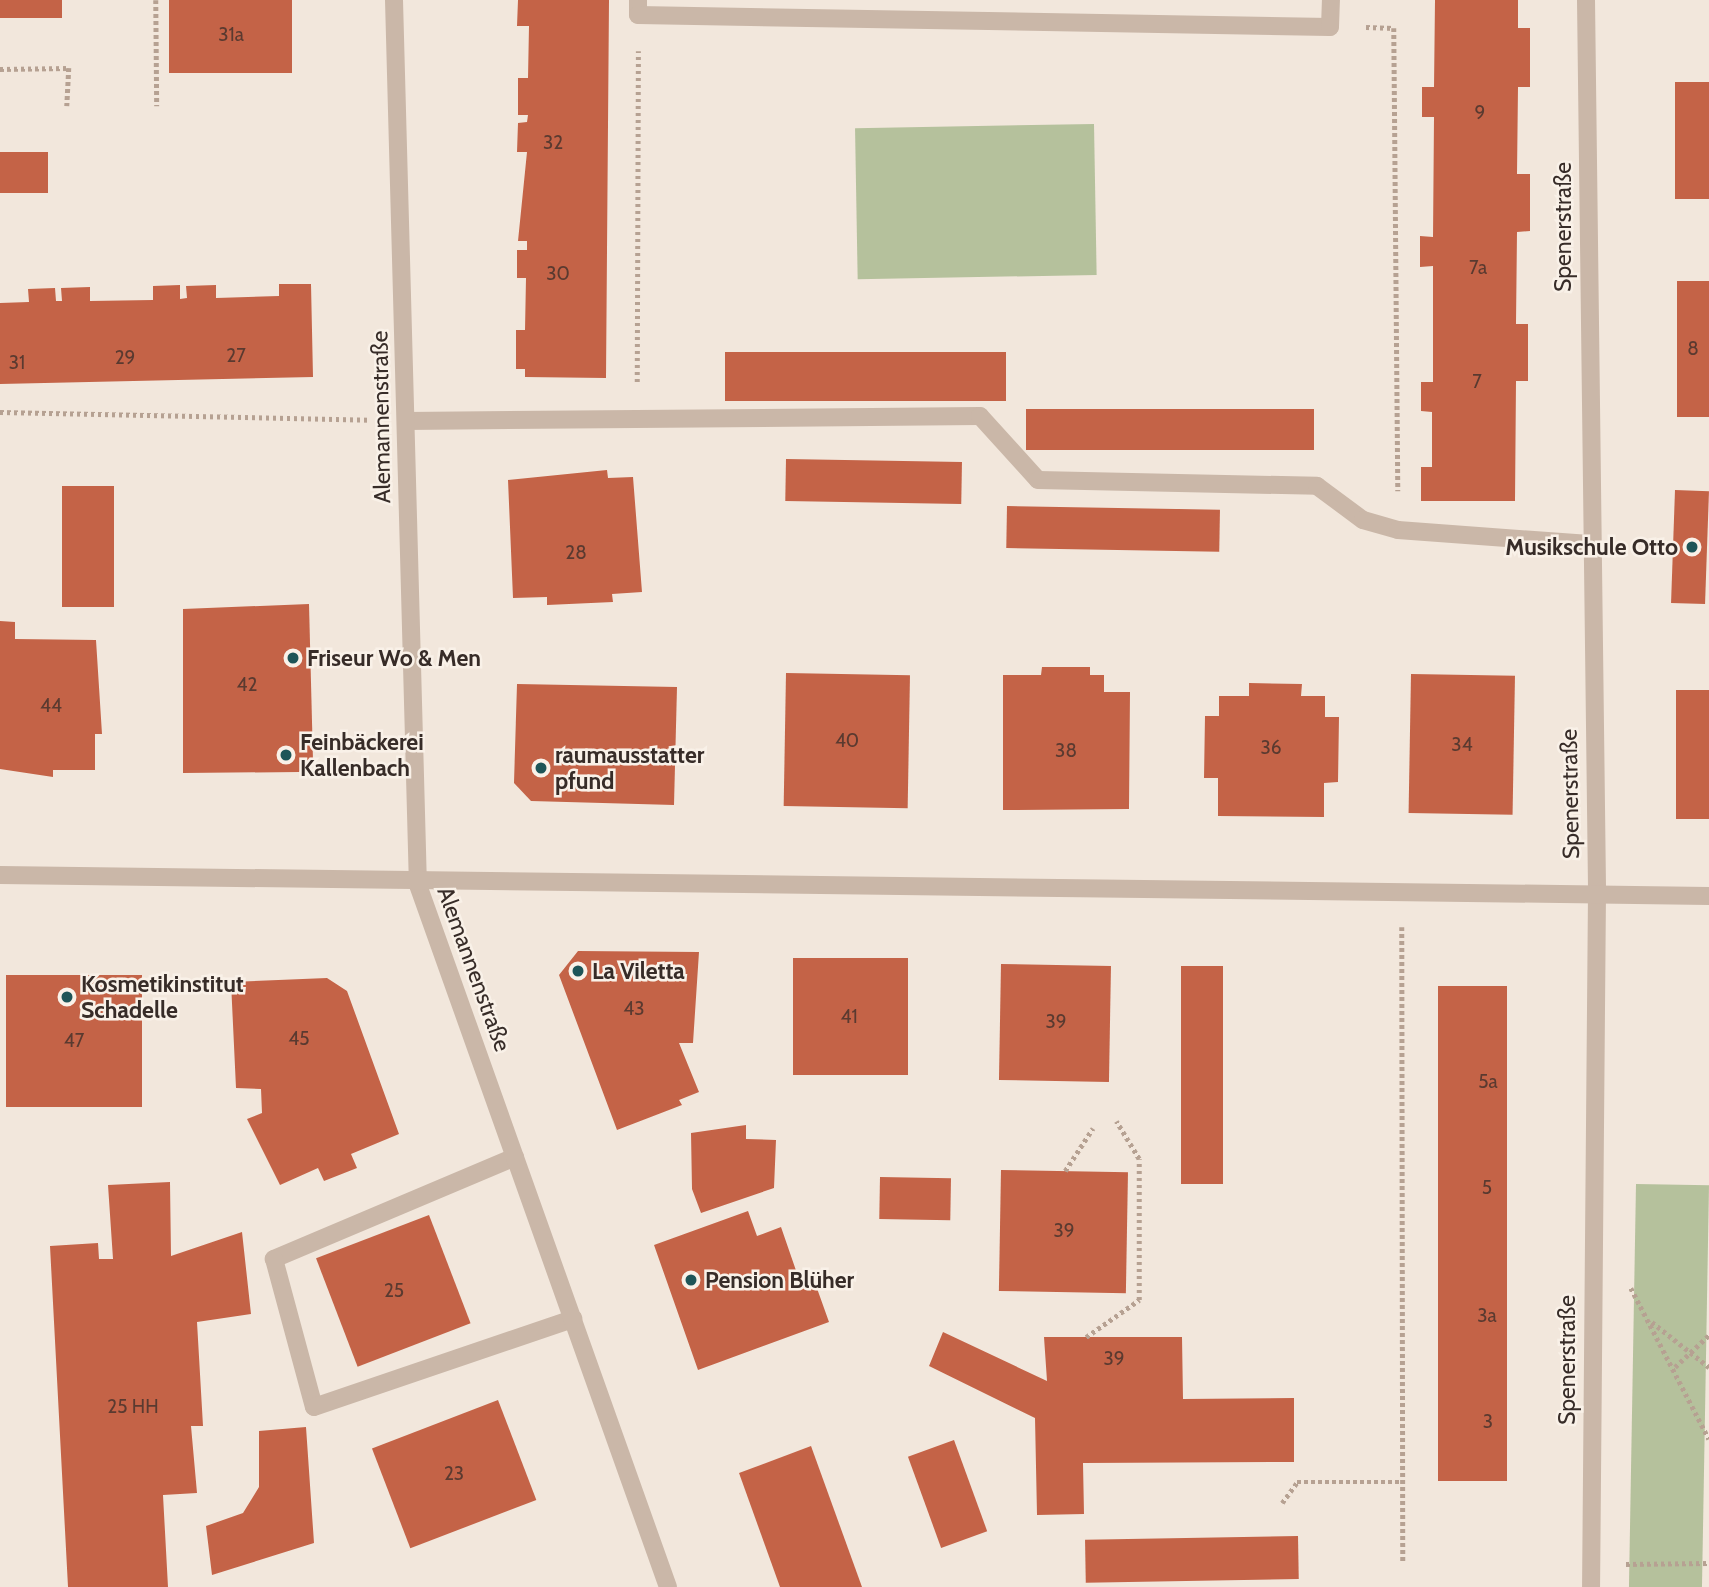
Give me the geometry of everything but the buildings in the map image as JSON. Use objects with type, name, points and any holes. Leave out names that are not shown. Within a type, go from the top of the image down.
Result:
[{"type":"street","name":"Alemannenstraße","points":[[394,0],[418,885],[668,1587]]},
{"type":"street","points":[[638,8],[1330,27],[1331,0]]},
{"type":"street","name":"Spenerstraße","points":[[1586,0],[1589,544],[1597,892],[1591,1587]]},
{"type":"street","points":[[405,421],[637,416],[980,416],[1038,480],[1317,486],[1363,520],[1398,530],[1589,544]]},
{"type":"street","points":[[0,876],[418,885],[1597,892],[1709,896]]},
{"type":"street","points":[[515,1157],[274,1259],[314,1407],[573,1319]]},
{"type":"path","points":[[156,0],[157,106]]},
{"type":"path","points":[[637,416],[638,8]]},
{"type":"path","points":[[1330,27],[1394,27],[1398,530]]},
{"type":"path","points":[[0,69],[69,68],[67,106]]},
{"type":"path","points":[[0,412],[405,421]]},
{"type":"path","points":[[1402,891],[1403,1562]]},
{"type":"path","points":[[1086,1337],[1139,1300],[1139,1159],[1116,1121]]},
{"type":"path","points":[[1065,1171],[1093,1128]]},
{"type":"path","points":[[1592,1285],[1635,1288],[1709,1439]]},
{"type":"path","points":[[1652,1322],[1693,1350],[1709,1367]]},
{"type":"path","points":[[1675,1367],[1709,1335]]},
{"type":"path","points":[[1282,1503],[1297,1482],[1402,1482]]},
{"type":"path","points":[[1591,1565],[1709,1563]]},
{"type":"green space","points":[[1094,124],[1097,275],[858,279],[855,128]]},
{"type":"green space","points":[[1636,1184],[1709,1185],[1702,1587],[1629,1587]]},
{"type":"place","name":"Musikschule Otto","points":[[1692,547]]},
{"type":"place","name":"Friseur Wo & Men","points":[[293,658]]},
{"type":"place","name":"Feinbäckerei Kallenbach","points":[[286,755]]},
{"type":"place","name":"raumausstatter pfund","points":[[541,768]]},
{"type":"place","name":"La Viletta","points":[[578,971]]},
{"type":"place","name":"Kosmetikinstitut Schadelle","points":[[67,997]]},
{"type":"place","name":"Pension Blüher","points":[[691,1280]]}]
